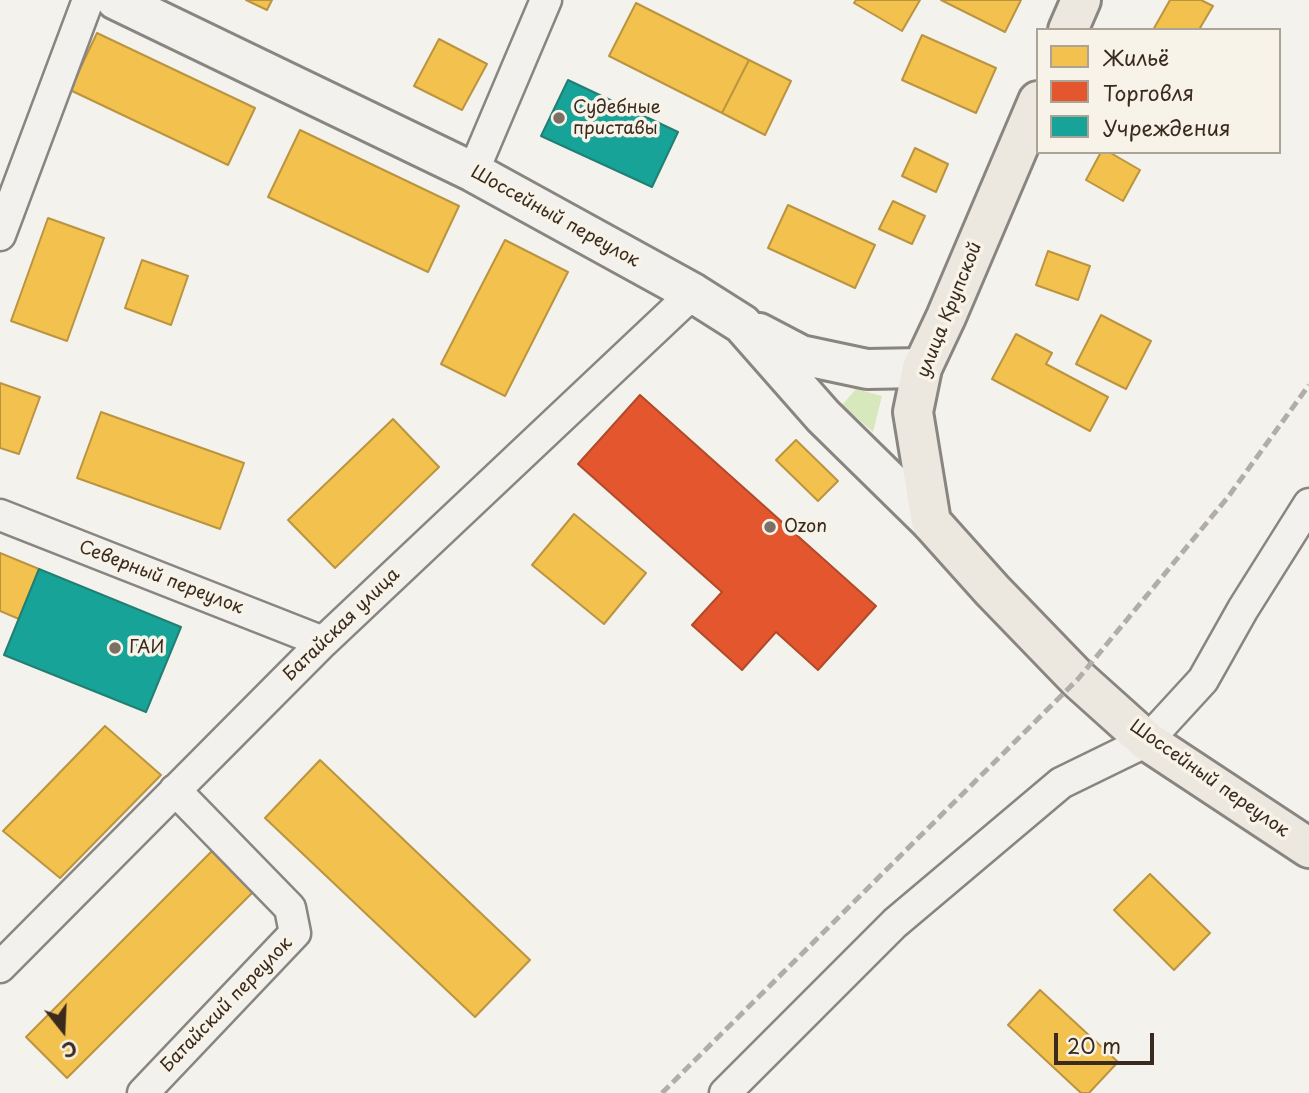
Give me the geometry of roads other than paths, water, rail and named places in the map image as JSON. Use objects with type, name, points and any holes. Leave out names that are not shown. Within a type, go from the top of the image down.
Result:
[{"type":"main road","name":"Шоссейный переулок","points":[[116,0],[473,172],[693,293],[742,324],[823,416],[931,522],[1078,679],[1147,741],[1309,848]]},
{"type":"main road","points":[[1069,28],[1080,0]]},
{"type":"main road","name":"улица Крупской","points":[[931,522],[913,412],[922,368],[1036,106]]},
{"type":"main road","points":[[742,324],[801,355],[867,369],[922,368]]},
{"type":"street","points":[[0,235],[88,0]]},
{"type":"street","points":[[473,172],[546,0]]},
{"type":"street","name":"Батайская улица","points":[[0,967],[323,642],[693,293]]},
{"type":"street","points":[[725,1093],[895,923],[1061,783],[1147,741],[1203,680],[1243,609],[1309,504]]},
{"type":"street","name":"Северный переулок","points":[[0,515],[323,642]]},
{"type":"street","name":"Батайский переулок","points":[[143,1093],[295,933],[290,908],[175,790]]},
{"type":"railway","points":[[662,1093],[1078,679],[1228,497],[1309,385]]},
{"type":"place","name":"Судебные приставы","points":[[559,118]]},
{"type":"place","name":"Ozon","points":[[770,527]]},
{"type":"place","name":"ГАИ","points":[[115,648]]}]
